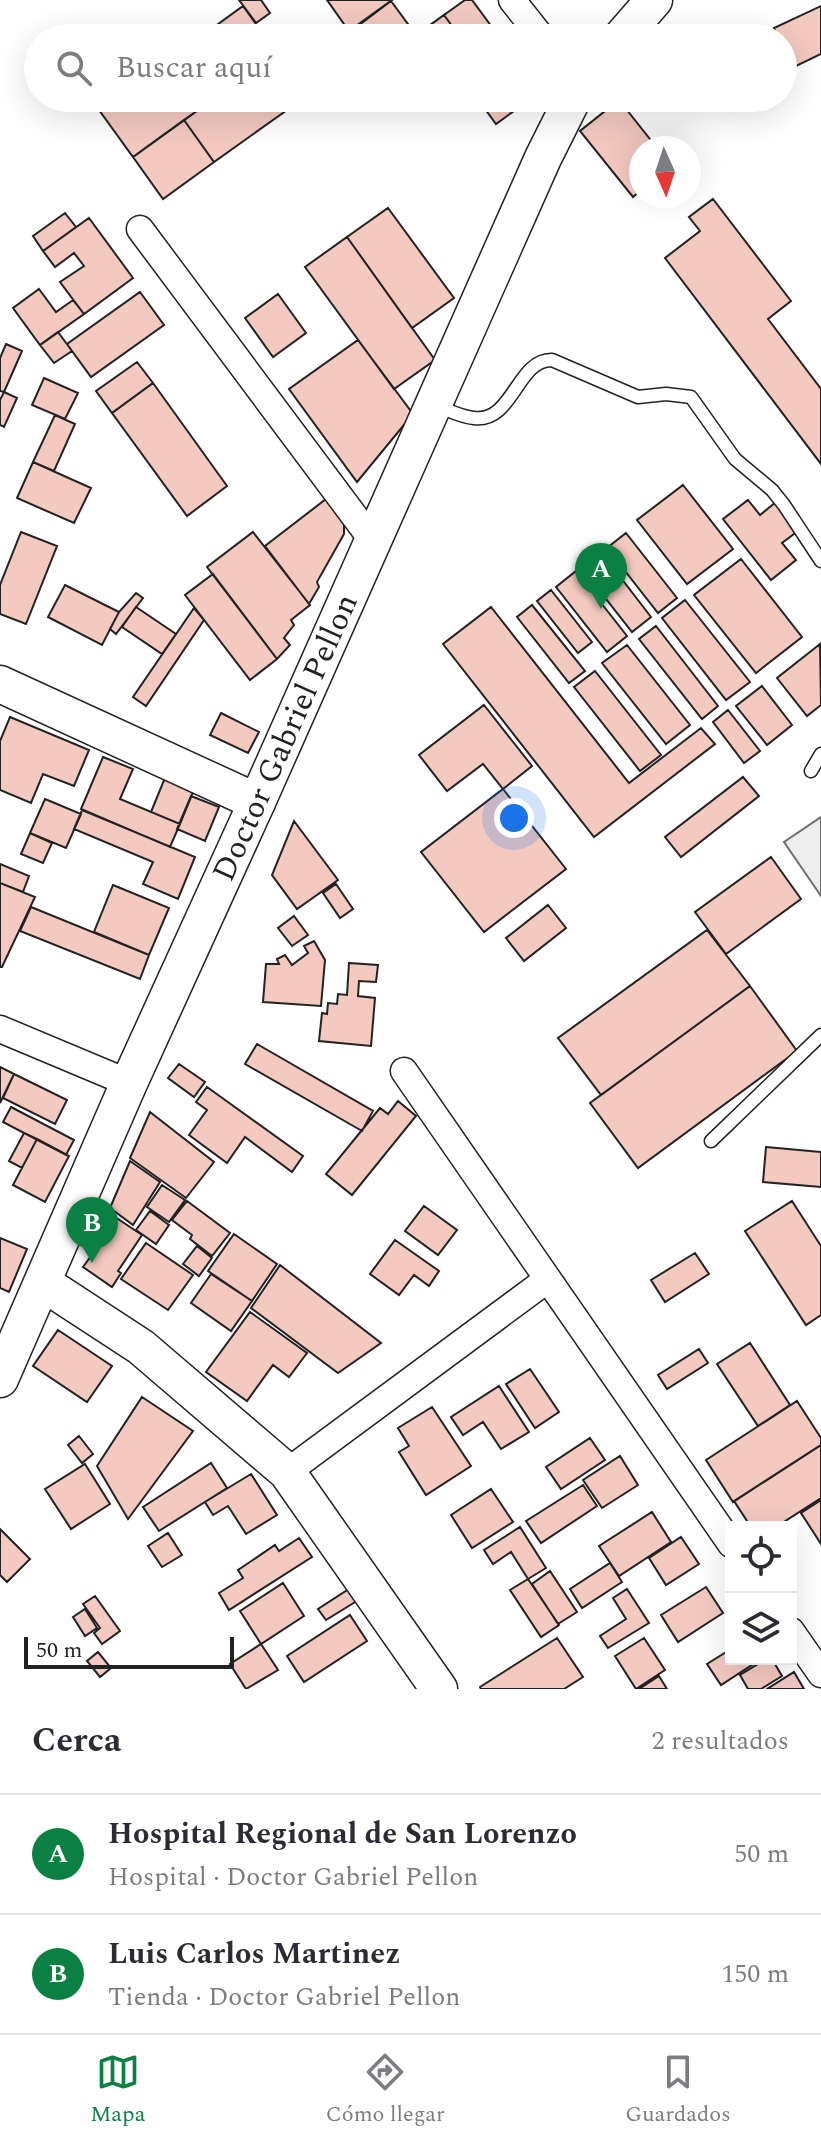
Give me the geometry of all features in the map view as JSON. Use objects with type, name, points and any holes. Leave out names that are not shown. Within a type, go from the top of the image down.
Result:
[{"type":"street","points":[[512,0],[531,24]]},
{"type":"street","points":[[633,24],[654,0]]},
{"type":"street","name":"Doctor Gabriel Pellon","points":[[0,1379],[129,1083],[566,112]]},
{"type":"street","points":[[140,229],[373,541]]},
{"type":"street","points":[[0,684],[257,802]]},
{"type":"street","points":[[0,1029],[129,1083]]},
{"type":"street","points":[[404,1071],[725,1535]]},
{"type":"street","points":[[287,1472],[548,1279]]},
{"type":"street","points":[[43,1283],[141,1347],[287,1472],[439,1689]]},
{"type":"street","points":[[797,1640],[821,1674]]},
{"type":"lane","points":[[435,405],[476,419],[487,417],[506,402],[536,364],[545,360],[552,360],[638,397],[666,394],[691,397],[735,459],[772,490],[784,505],[821,561]]},
{"type":"lane","points":[[811,771],[821,754]]},
{"type":"lane","points":[[711,1141],[821,1035]]},
{"type":"shaded area","points":[[821,817],[821,896],[784,842]]},
{"type":"building","points":[[239,0],[261,0],[270,13],[256,23]]},
{"type":"building","points":[[327,0],[392,0],[359,24],[344,24]]},
{"type":"building","points":[[465,0],[472,0],[490,24],[451,24],[444,15]]},
{"type":"building","points":[[391,1],[408,24],[361,24]]},
{"type":"building","points":[[243,6],[256,24],[218,24]]},
{"type":"building","points":[[821,6],[821,54],[797,66],[797,24],[783,24]]},
{"type":"building","points":[[444,15],[451,24],[432,24]]},
{"type":"building","points":[[100,112],[196,112],[133,157]]},
{"type":"building","points":[[195,112],[284,112],[214,162],[184,120]]},
{"type":"building","points":[[487,112],[513,112],[496,124]]},
{"type":"building","points":[[604,112],[628,112],[648,136],[629,136],[629,192],[580,131]]},
{"type":"building","points":[[184,120],[214,162],[163,199],[133,157]]},
{"type":"building","points":[[713,199],[791,301],[768,319],[821,389],[821,464],[665,258],[700,231],[689,217]]},
{"type":"building","points":[[388,208],[454,298],[412,328],[347,237]]},
{"type":"building","points":[[65,213],[76,227],[43,251],[33,236]]},
{"type":"building","points":[[89,218],[133,278],[84,314],[60,282],[84,266],[74,253],[55,267],[43,251]]},
{"type":"building","points":[[347,237],[435,360],[394,389],[305,267]]},
{"type":"building","points":[[39,289],[56,312],[73,300],[84,314],[40,345],[13,308]]},
{"type":"building","points":[[140,292],[164,325],[91,377],[67,344]]},
{"type":"building","points":[[278,294],[306,333],[273,357],[245,318]]},
{"type":"building","points":[[58,332],[72,351],[54,363],[40,345]]},
{"type":"building","points":[[358,340],[413,414],[357,482],[289,389]]},
{"type":"building","points":[[6,344],[22,351],[4,392],[0,391],[0,358]]},
{"type":"building","points":[[137,362],[153,383],[112,413],[96,391]]},
{"type":"building","points":[[44,378],[78,393],[65,419],[32,405]]},
{"type":"building","points":[[153,383],[227,486],[187,516],[112,413]]},
{"type":"building","points":[[4,392],[17,398],[4,427],[0,425],[0,400]]},
{"type":"building","points":[[55,415],[75,424],[54,471],[33,462]]},
{"type":"building","points":[[33,462],[91,488],[74,523],[17,498]]},
{"type":"building","points":[[683,485],[733,549],[687,584],[637,520]]},
{"type":"building","points":[[326,499],[344,523],[344,534],[317,582],[319,587],[309,604],[265,546]]},
{"type":"building","points":[[748,500],[760,515],[776,502],[798,531],[782,543],[796,560],[771,580],[723,519]]},
{"type":"building","points":[[21,532],[57,546],[26,624],[0,614],[0,585]]},
{"type":"building","points":[[253,532],[310,605],[291,620],[294,625],[284,638],[290,645],[277,659],[207,567]]},
{"type":"building","points":[[626,533],[677,598],[658,613],[607,548]]},
{"type":"building","points":[[601,552],[651,617],[632,632],[581,567]]},
{"type":"building","points":[[741,559],[802,637],[756,673],[694,595]]},
{"type":"building","points":[[576,571],[627,636],[607,652],[556,587]]},
{"type":"building","points":[[213,574],[277,659],[250,680],[185,595]]},
{"type":"building","points":[[65,585],[119,612],[102,645],[48,617]]},
{"type":"building","points":[[551,590],[592,642],[578,653],[537,601]]},
{"type":"building","points":[[136,593],[143,598],[116,634],[110,629],[119,612]]},
{"type":"building","points":[[685,600],[750,682],[726,700],[662,618]]},
{"type":"building","points":[[532,605],[585,671],[569,683],[517,617]]},
{"type":"building","points":[[136,607],[176,634],[162,654],[122,627]]},
{"type":"building","points":[[491,607],[629,783],[701,728],[715,744],[594,837],[443,644]]},
{"type":"building","points":[[194,608],[204,620],[146,706],[133,697]]},
{"type":"building","points":[[656,626],[718,706],[702,719],[639,639]]},
{"type":"building","points":[[820,644],[821,705],[807,716],[777,678]]},
{"type":"building","points":[[627,645],[690,725],[666,744],[602,663]]},
{"type":"building","points":[[595,671],[661,755],[640,771],[574,687]]},
{"type":"building","points":[[762,686],[792,725],[767,745],[736,706]]},
{"type":"building","points":[[484,705],[532,766],[503,789],[483,764],[447,791],[419,755]]},
{"type":"building","points":[[728,710],[760,751],[744,763],[713,722]]},
{"type":"building","points":[[221,713],[259,732],[248,753],[210,735]]},
{"type":"building","points":[[10,717],[89,750],[74,786],[43,774],[31,803],[0,790],[0,741]]},
{"type":"building","points":[[103,757],[133,769],[120,799],[180,824],[170,847],[81,809]]},
{"type":"building","points":[[169,768],[198,780],[180,824],[151,812]]},
{"type":"building","points":[[743,777],[759,796],[681,857],[665,837]]},
{"type":"building","points":[[503,789],[566,869],[484,932],[421,852]]},
{"type":"building","points":[[191,796],[219,807],[205,841],[177,829]]},
{"type":"building","points":[[45,799],[81,814],[66,848],[30,833]]},
{"type":"building","points":[[82,810],[195,857],[178,899],[143,884],[153,862],[74,829]]},
{"type":"building","points":[[294,821],[338,880],[297,909],[272,875]]},
{"type":"building","points":[[30,833],[52,843],[43,863],[21,854]]},
{"type":"building","points":[[771,857],[801,899],[726,954],[695,912]]},
{"type":"building","points":[[0,864],[29,876],[23,892],[0,883]]},
{"type":"building","points":[[0,883],[35,897],[2,967],[0,967]]},
{"type":"building","points":[[336,884],[353,909],[340,918],[323,893]]},
{"type":"building","points":[[113,885],[169,908],[149,955],[94,932]]},
{"type":"building","points":[[548,905],[566,928],[524,961],[506,938]]},
{"type":"building","points":[[31,907],[149,955],[140,979],[20,931]]},
{"type":"building","points":[[294,916],[308,935],[292,946],[278,928]]},
{"type":"building","points":[[707,930],[750,986],[601,1095],[558,1038]]},
{"type":"building","points":[[314,941],[325,960],[321,1006],[263,1002],[266,964],[279,964],[277,959],[285,955],[292,965],[308,953],[304,946]]},
{"type":"building","points":[[349,963],[378,965],[376,982],[359,981],[358,996],[375,998],[371,1046],[319,1041],[322,1013],[327,1014],[328,1003],[337,1004],[338,994],[347,995]]},
{"type":"building","points":[[750,986],[797,1051],[638,1168],[590,1103]]},
{"type":"building","points":[[257,1044],[373,1111],[362,1131],[245,1064]]},
{"type":"building","points":[[179,1064],[205,1082],[194,1097],[168,1078]]},
{"type":"building","points":[[0,1067],[14,1074],[0,1103]]},
{"type":"building","points":[[14,1074],[67,1100],[55,1124],[3,1098]]},
{"type":"building","points":[[207,1087],[303,1156],[292,1172],[245,1137],[227,1163],[189,1135],[207,1110],[196,1102]]},
{"type":"building","points":[[398,1101],[416,1116],[352,1195],[326,1174],[380,1108],[388,1114]]},
{"type":"building","points":[[11,1107],[74,1140],[66,1155],[3,1122]]},
{"type":"building","points":[[150,1112],[214,1162],[186,1198],[130,1158]]},
{"type":"building","points":[[24,1133],[37,1139],[22,1168],[9,1161]]},
{"type":"building","points":[[37,1139],[69,1156],[45,1202],[13,1185]]},
{"type":"building","points":[[766,1147],[821,1152],[821,1187],[763,1182]]},
{"type":"building","points":[[130,1161],[160,1182],[133,1225],[110,1208]]},
{"type":"building","points":[[162,1185],[185,1200],[169,1222],[147,1207]]},
{"type":"building","points":[[187,1201],[230,1233],[212,1256],[172,1220]]},
{"type":"building","points":[[792,1201],[821,1246],[821,1315],[806,1325],[745,1231]]},
{"type":"building","points":[[424,1206],[457,1230],[438,1255],[405,1231]]},
{"type":"building","points":[[150,1211],[169,1225],[156,1244],[136,1230]]},
{"type":"building","points":[[112,1215],[142,1235],[118,1271],[121,1273],[112,1287],[83,1267],[94,1252],[89,1248]]},
{"type":"building","points":[[234,1234],[277,1264],[252,1301],[208,1271]]},
{"type":"building","points":[[0,1238],[27,1249],[9,1292],[0,1288]]},
{"type":"building","points":[[395,1240],[439,1271],[429,1286],[414,1275],[399,1295],[370,1274]]},
{"type":"building","points":[[146,1243],[193,1275],[168,1310],[121,1279]]},
{"type":"building","points":[[197,1246],[212,1258],[199,1276],[183,1264]]},
{"type":"building","points":[[695,1253],[709,1274],[665,1302],[651,1280]]},
{"type":"building","points":[[280,1265],[381,1343],[338,1373],[251,1308]]},
{"type":"building","points":[[211,1274],[252,1301],[231,1331],[191,1303]]},
{"type":"building","points":[[250,1312],[307,1353],[289,1377],[273,1365],[247,1401],[206,1372]]},
{"type":"building","points":[[58,1330],[112,1366],[87,1402],[33,1366]]},
{"type":"building","points":[[750,1343],[790,1405],[758,1426],[717,1364]]},
{"type":"building","points":[[699,1349],[708,1363],[667,1389],[658,1375]]},
{"type":"building","points":[[530,1369],[559,1412],[535,1428],[506,1384]]},
{"type":"building","points":[[499,1386],[529,1432],[501,1449],[483,1422],[463,1435],[451,1417]]},
{"type":"building","points":[[142,1397],[193,1431],[128,1519],[97,1466]]},
{"type":"building","points":[[797,1401],[821,1438],[821,1445],[733,1502],[706,1460]]},
{"type":"building","points":[[432,1407],[471,1466],[426,1495],[399,1452],[409,1446],[398,1428]]},
{"type":"building","points":[[79,1436],[93,1454],[82,1463],[68,1445]]},
{"type":"building","points":[[590,1438],[605,1460],[561,1489],[546,1467]]},
{"type":"building","points":[[821,1445],[821,1498],[785,1521],[747,1521],[734,1501]]},
{"type":"building","points":[[620,1456],[638,1485],[602,1508],[583,1480]]},
{"type":"building","points":[[211,1463],[227,1488],[159,1531],[143,1507]]},
{"type":"building","points":[[85,1464],[110,1504],[71,1529],[45,1489]]},
{"type":"building","points":[[251,1474],[277,1515],[246,1534],[228,1506],[213,1515],[205,1502]]},
{"type":"building","points":[[583,1485],[597,1506],[541,1543],[526,1521]]},
{"type":"building","points":[[491,1489],[513,1522],[472,1548],[451,1515]]},
{"type":"building","points":[[821,1500],[821,1544],[801,1513]]},
{"type":"building","points":[[652,1512],[671,1542],[619,1576],[599,1546]]},
{"type":"building","points":[[520,1527],[546,1568],[528,1579],[511,1552],[493,1564],[484,1550]]},
{"type":"building","points":[[0,1529],[30,1559],[7,1582],[0,1575]]},
{"type":"building","points":[[168,1533],[182,1555],[162,1567],[148,1546]]},
{"type":"building","points":[[681,1537],[699,1564],[666,1585],[649,1558]]},
{"type":"building","points":[[299,1538],[312,1557],[229,1610],[219,1593],[243,1578],[238,1570],[275,1545],[279,1551]]},
{"type":"building","points":[[610,1563],[622,1582],[582,1608],[570,1589]]},
{"type":"building","points":[[550,1571],[577,1612],[558,1624],[532,1584]]},
{"type":"building","points":[[528,1579],[559,1625],[541,1637],[510,1590]]},
{"type":"building","points":[[283,1583],[304,1616],[261,1644],[240,1611]]},
{"type":"building","points":[[352,1587],[360,1599],[326,1620],[318,1609]]},
{"type":"building","points":[[706,1587],[723,1613],[678,1642],[661,1615]]},
{"type":"building","points":[[627,1589],[649,1623],[608,1648],[600,1636],[626,1619],[613,1598]]},
{"type":"building","points":[[95,1596],[120,1631],[102,1644],[94,1633],[100,1628],[83,1604]]},
{"type":"building","points":[[85,1609],[97,1628],[85,1636],[73,1617]]},
{"type":"building","points":[[350,1615],[367,1641],[304,1682],[287,1656]]},
{"type":"building","points":[[557,1638],[583,1677],[564,1689],[481,1689],[480,1687]]},
{"type":"building","points":[[644,1638],[665,1670],[636,1689],[615,1656]]},
{"type":"building","points":[[261,1644],[278,1670],[246,1689],[230,1664]]},
{"type":"building","points":[[98,1652],[111,1668],[100,1677],[87,1661]]},
{"type":"building","points":[[725,1653],[725,1665],[752,1665],[721,1685],[707,1664]]},
{"type":"building","points":[[756,1665],[776,1665],[782,1676],[761,1689],[748,1689],[740,1675]]},
{"type":"building","points":[[794,1672],[804,1689],[767,1689]]},
{"type":"building","points":[[659,1676],[667,1689],[639,1689]]},
{"type":"place","name":"Hospital Regional de San Lorenzo","points":[[601,609]]},
{"type":"place","name":"Luis Carlos Martinez","points":[[92,1263]]}]
